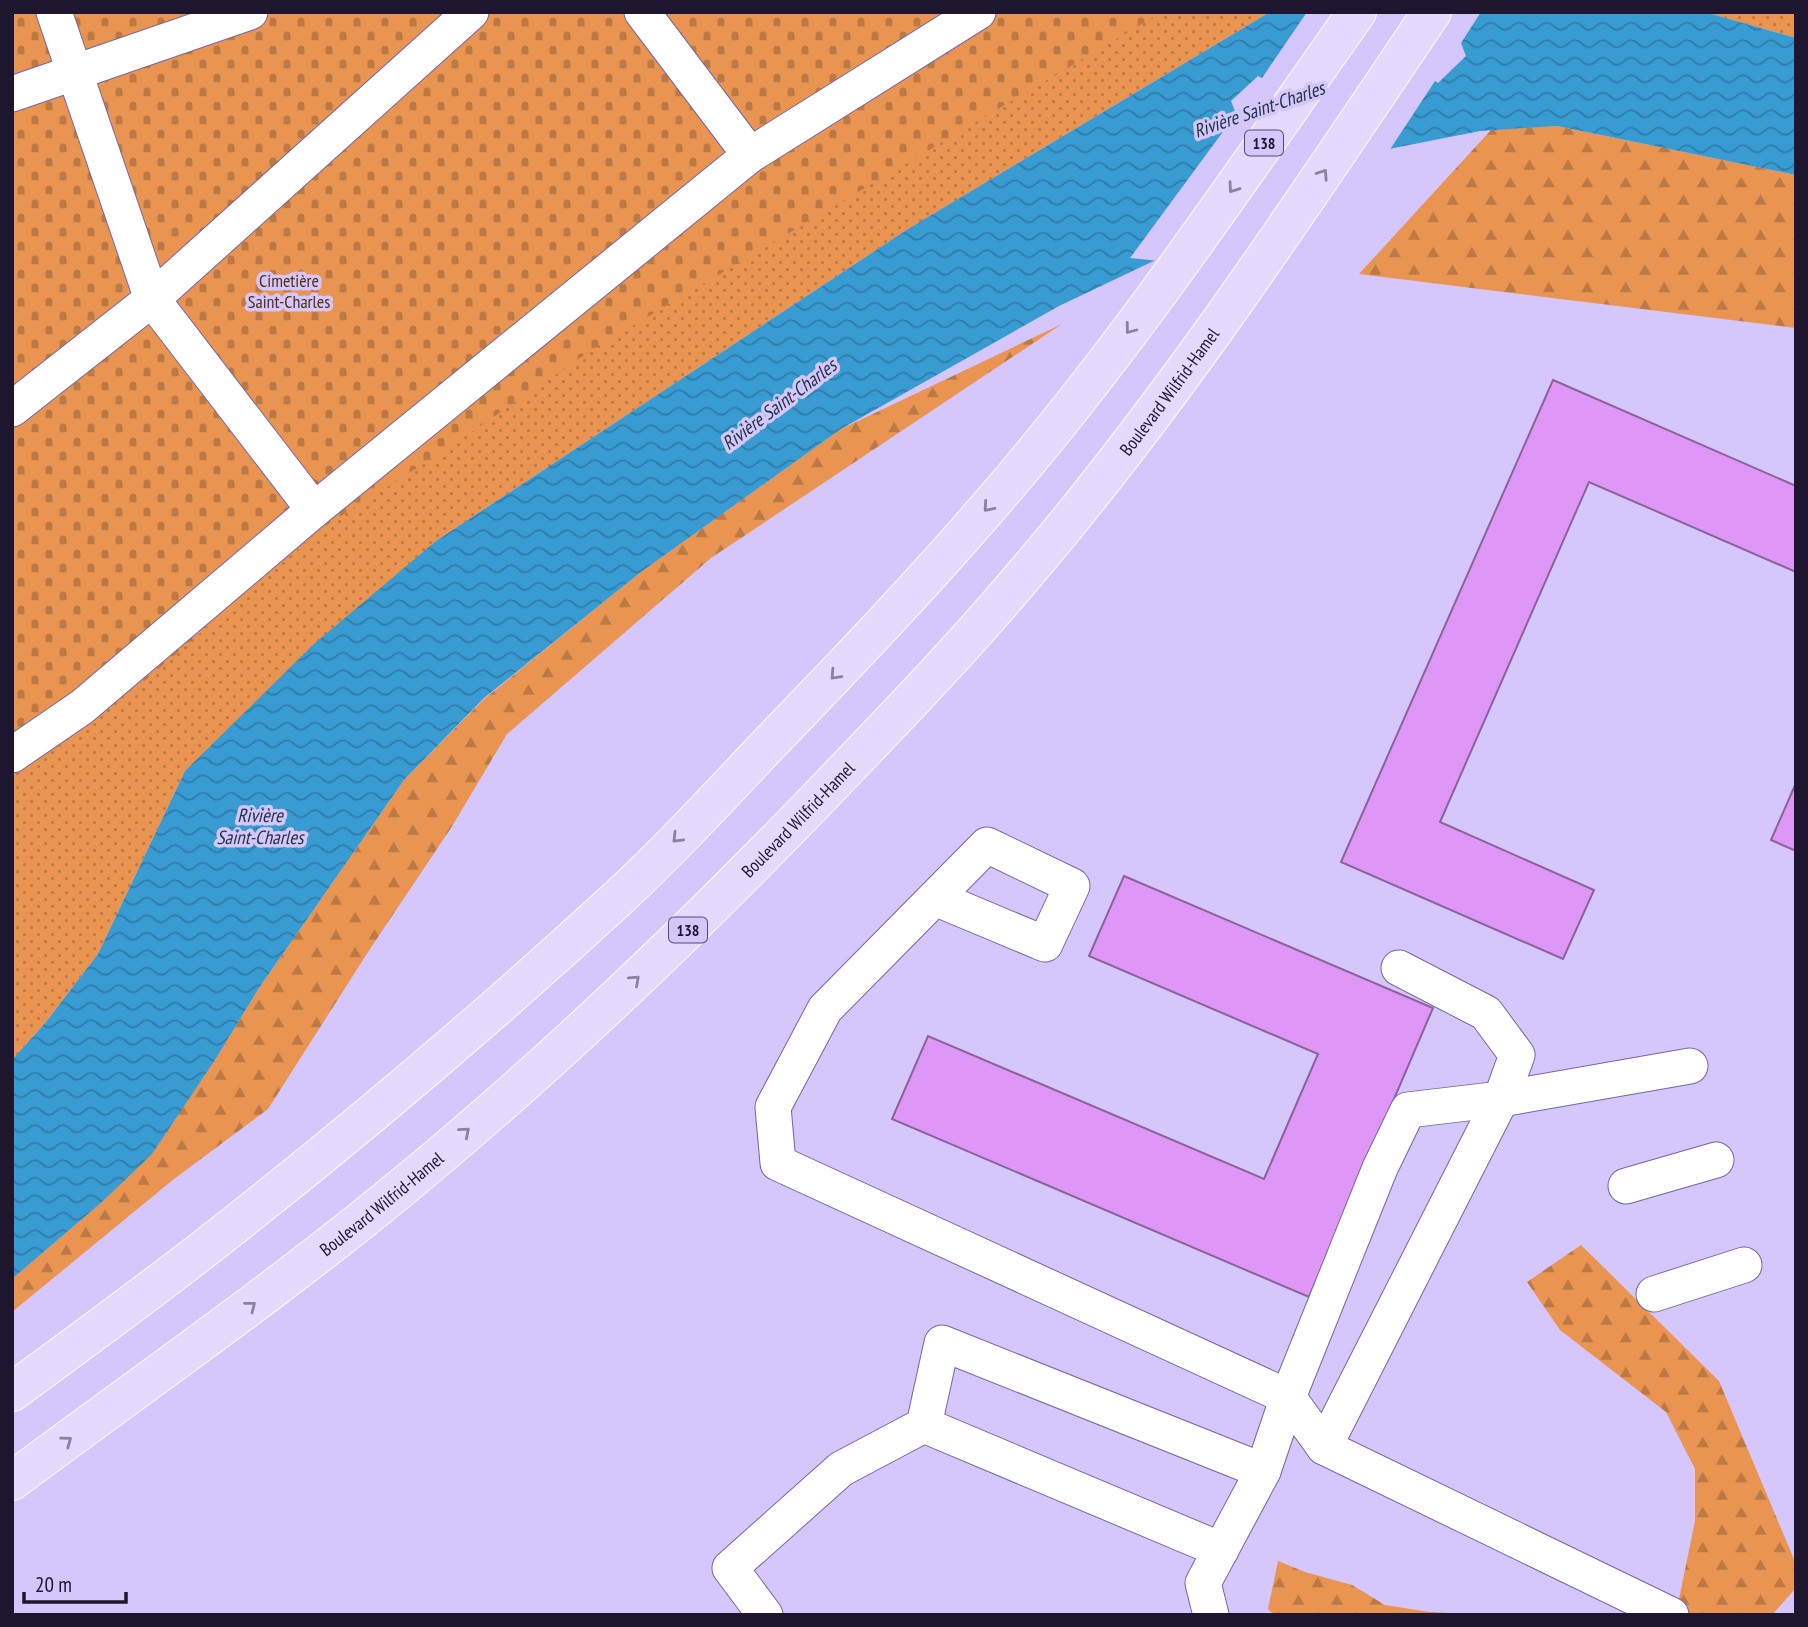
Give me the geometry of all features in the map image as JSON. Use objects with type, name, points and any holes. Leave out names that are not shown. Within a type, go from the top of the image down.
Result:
[{"type":"main road","name":"138","points":[[12,1392],[199,1253],[334,1145],[494,1009],[620,896],[799,713],[992,503],[1078,397],[1171,274],[1357,12]]},
{"type":"main road","name":"Boulevard Wilfrid-Hamel","points":[[12,1481],[233,1320],[401,1189],[528,1078],[672,946],[880,735],[1018,582],[1117,463],[1257,271],[1432,12]]},
{"type":"lane","points":[[54,12],[152,299],[314,510]]},
{"type":"lane","points":[[12,94],[250,12]]},
{"type":"lane","points":[[12,409],[152,299],[471,12]]},
{"type":"lane","points":[[642,12],[750,155]]},
{"type":"lane","points":[[12,755],[82,707],[314,510],[750,155],[978,12]]},
{"type":"lane","points":[[935,898],[825,1009],[773,1107],[778,1163],[1288,1397],[1324,1447],[1671,1615]]},
{"type":"lane","points":[[1324,1447],[1501,1099],[1517,1055],[1486,1013],[1399,968]]},
{"type":"lane","points":[[1211,1615],[1203,1583],[1263,1471],[1288,1397],[1380,1168],[1408,1110],[1501,1099],[1689,1066]]},
{"type":"lane","points":[[1626,1186],[1716,1160]]},
{"type":"lane","points":[[1654,1294],[1744,1265]]},
{"type":"lane","points":[[765,1615],[730,1568],[841,1469],[923,1425],[942,1343],[1263,1471]]},
{"type":"lane","points":[[923,1425],[1221,1550]]},
{"type":"green space","name":"Cimetière Saint-Charles","points":[[12,12],[1220,12],[347,584],[164,751],[12,990]]},
{"type":"green space","points":[[1162,12],[1270,12],[908,229],[436,541],[185,771],[98,954],[46,1022],[12,1060],[12,776],[142,683],[325,526],[444,451],[590,351]]},
{"type":"green space","points":[[1705,12],[1796,12],[1796,38]]},
{"type":"green space","points":[[1557,126],[1796,175],[1796,328],[1359,274],[1491,130]]},
{"type":"green space","points":[[1062,324],[711,558],[507,734],[451,828],[268,1109],[174,1179],[12,1312],[12,1279],[102,1202],[152,1153],[215,1060],[259,988],[404,780],[484,699],[641,572],[841,429]]},
{"type":"green space","points":[[1581,1245],[1719,1381],[1796,1564],[1796,1588],[1772,1615],[1671,1615],[1678,1604],[1695,1521],[1695,1469],[1666,1412],[1560,1330],[1527,1282]]},
{"type":"green space","points":[[1278,1561],[1305,1572],[1352,1585],[1385,1605],[1430,1612],[1487,1615],[1274,1615],[1268,1609]]},
{"type":"water","name":"Rivière Saint-Charles","points":[[1270,12],[1705,12],[1796,38],[1796,175],[1557,126],[1480,131],[1389,149],[1059,306],[841,429],[641,572],[484,698],[404,780],[259,988],[152,1154],[102,1202],[12,1279],[12,1060],[46,1022],[98,954],[185,771],[314,644],[436,541],[908,229]]},
{"type":"pier","points":[[1307,12],[1481,12],[1461,43],[1466,56],[1438,83],[1435,81],[1387,154],[1160,261],[1130,258],[1236,114],[1231,101],[1258,76],[1262,78]]},
{"type":"building","points":[[1553,380],[1796,486],[1796,572],[1589,482],[1440,822],[1594,890],[1563,959],[1341,862]]},
{"type":"building","points":[[1796,783],[1796,851],[1771,840]]},
{"type":"building","points":[[1124,876],[1433,1008],[1309,1297],[892,1119],[928,1036],[1264,1179],[1318,1054],[1089,956]]}]
